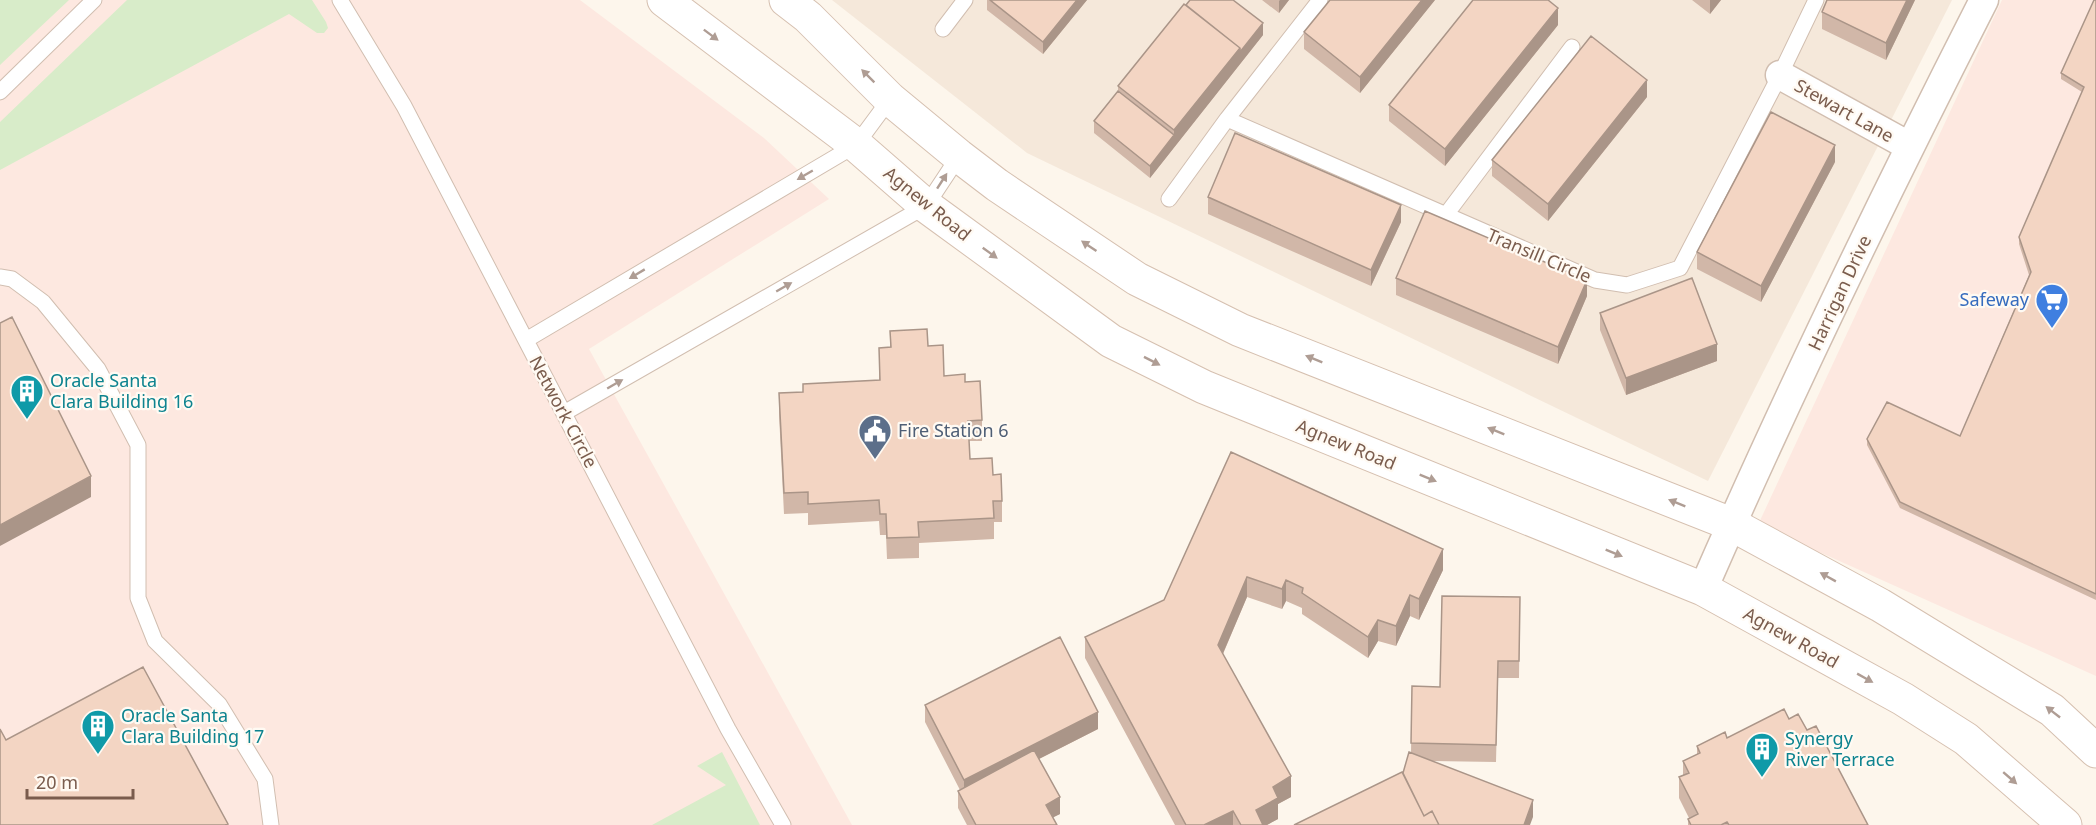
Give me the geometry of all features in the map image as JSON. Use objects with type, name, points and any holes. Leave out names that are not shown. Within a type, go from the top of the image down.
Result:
[{"type":"main road","name":"Agnew Road","points":[[664,0],[856,145],[926,206],[1111,341],[1203,387],[1703,589],[1903,699],[1966,739],[2065,825]]},
{"type":"main road","points":[[786,0],[808,17],[890,99],[959,156],[996,185],[1137,279],[1240,330],[1731,524],[1880,605],[2052,710],[2096,751]]},
{"type":"street","name":"Harrigan Drive","points":[[1703,589],[1731,524],[1909,146],[1984,0]]},
{"type":"street","name":"Stewart Lane","points":[[1780,75],[1909,146]]},
{"type":"lane","points":[[0,92],[94,0]]},
{"type":"lane","name":"Network Circle","points":[[340,0],[404,106],[728,729],[783,825]]},
{"type":"lane","points":[[942,29],[965,0]]},
{"type":"lane","points":[[1169,199],[1320,0]]},
{"type":"lane","name":"Transill Circle","points":[[1227,120],[1595,280],[1628,285],[1680,268],[1780,75],[1816,0]]},
{"type":"lane","points":[[1445,216],[1572,47]]},
{"type":"lane","points":[[526,340],[856,145],[890,99]]},
{"type":"lane","points":[[564,413],[926,206],[959,156]]},
{"type":"lane","points":[[0,276],[12,279],[43,302],[98,369],[138,445],[138,598],[155,641],[219,704],[265,778],[271,825]]},
{"type":"shaded area","points":[[0,0],[580,0],[764,138],[829,199],[589,349],[852,825],[0,825]]},
{"type":"shaded area","points":[[832,0],[1952,0],[1708,481],[1027,153]]},
{"type":"shaded area","points":[[2002,0],[2096,0],[2096,676],[1826,555],[1757,527]]},
{"type":"green space","points":[[0,0],[69,0],[0,65]]},
{"type":"green space","points":[[127,0],[312,0],[328,28],[324,33],[317,33],[289,14],[0,170],[0,122]]},
{"type":"green space","points":[[722,752],[760,825],[652,825],[726,785],[697,766]]},
{"type":"building","points":[[990,0],[1077,0],[1043,42]]},
{"type":"building","points":[[1190,0],[1233,0],[1263,23],[1240,52],[1240,48],[1186,5]]},
{"type":"building","points":[[1330,0],[1422,0],[1360,77],[1304,32]]},
{"type":"building","points":[[1473,0],[1548,0],[1558,8],[1445,149],[1389,105]]},
{"type":"building","points":[[1827,0],[1907,0],[1886,43],[1822,12]]},
{"type":"building","name":"Safeway","points":[[2094,0],[2096,0],[2096,594],[1900,502],[1867,439],[1887,402],[1960,436],[2031,272],[2019,237],[2084,87],[2061,73]]},
{"type":"building","points":[[1184,4],[1240,48],[1174,130],[1118,86]]},
{"type":"building","points":[[1591,36],[1647,80],[1548,204],[1492,160]]},
{"type":"building","points":[[1118,91],[1174,135],[1150,166],[1094,121]]},
{"type":"building","points":[[1771,112],[1835,145],[1761,286],[1697,252]]},
{"type":"building","points":[[1235,133],[1401,205],[1371,270],[1208,197]]},
{"type":"building","points":[[1425,211],[1587,280],[1558,347],[1396,278]]},
{"type":"building","points":[[1692,278],[1717,344],[1626,378],[1600,313]]},
{"type":"building","name":"Oracle Santa Clara Building 16","points":[[12,317],[91,476],[0,525],[0,323]]},
{"type":"building","name":"Fire Station 6","points":[[927,329],[928,346],[943,345],[944,376],[965,374],[965,382],[980,381],[982,420],[968,421],[970,459],[992,458],[993,475],[1001,474],[1002,501],[993,501],[994,518],[918,522],[919,537],[887,538],[886,514],[880,514],[879,500],[808,504],[808,492],[784,493],[779,393],[803,392],[803,384],[880,380],[879,348],[891,347],[890,331]]},
{"type":"building","points":[[1231,452],[1443,549],[1419,599],[1410,595],[1396,626],[1378,620],[1368,637],[1302,593],[1303,588],[1286,580],[1282,589],[1247,577],[1218,645],[1291,776],[1273,787],[1278,798],[1256,810],[1263,825],[1241,825],[1233,811],[1204,825],[1186,825],[1085,637],[1164,600]]},
{"type":"building","points":[[1442,596],[1520,597],[1519,661],[1498,661],[1496,745],[1411,743],[1412,686],[1440,687]]},
{"type":"building","points":[[1060,637],[1098,712],[964,780],[925,705]]},
{"type":"building","name":"Oracle Santa Clara Building 17","points":[[143,667],[228,824],[0,825],[0,729],[6,740]]},
{"type":"building","name":"Synergy River Terrace","points":[[1784,709],[1789,719],[1798,714],[1807,730],[1816,726],[1868,825],[1729,825],[1727,822],[1721,825],[1691,825],[1688,819],[1698,814],[1679,777],[1689,773],[1683,761],[1700,753],[1697,746],[1725,732],[1727,738]]},
{"type":"building","points":[[1034,750],[1060,797],[1046,805],[1057,825],[976,825],[958,791]]},
{"type":"building","points":[[1409,752],[1533,800],[1524,825],[1439,825],[1432,811],[1424,816],[1403,773]]},
{"type":"building","points":[[1402,772],[1424,816],[1432,811],[1439,825],[1294,825]]},
{"type":"place","name":"Safeway","points":[[2052,329]]},
{"type":"place","name":"Oracle Santa Clara Building 16","points":[[27,420]]},
{"type":"place","name":"Fire Station 6","points":[[875,460]]},
{"type":"place","name":"Oracle Santa Clara Building 17","points":[[98,755]]},
{"type":"place","name":"Synergy River Terrace","points":[[1762,778]]}]
